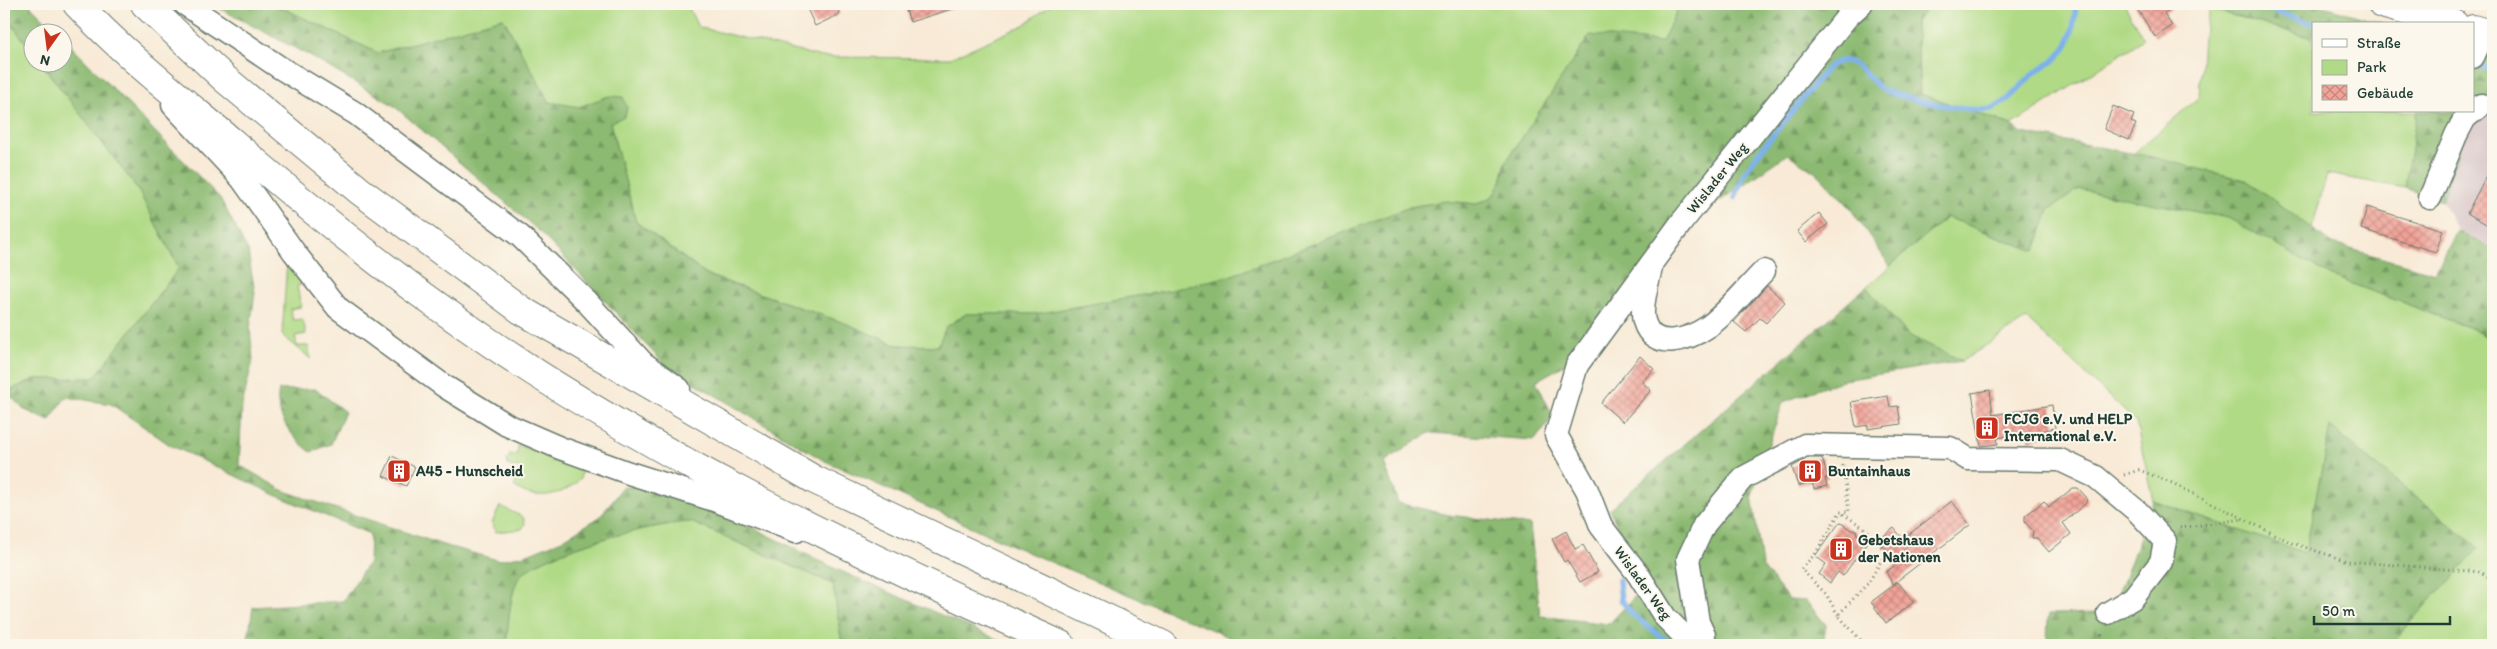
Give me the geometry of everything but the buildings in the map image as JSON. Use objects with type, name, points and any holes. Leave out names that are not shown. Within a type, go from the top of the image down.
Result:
[{"type":"main road","points":[[77,4],[108,37],[283,186],[461,323],[567,392],[669,451],[888,567],[1061,645]]},
{"type":"main road","points":[[145,4],[225,80],[360,191],[521,310],[815,480],[1163,645]]},
{"type":"main road","points":[[2382,4],[2447,22]]},
{"type":"street","points":[[185,4],[279,67],[355,113],[520,236],[586,300],[643,363],[815,480]]},
{"type":"street","name":"Wislader Weg","points":[[1861,4],[1847,17],[1681,223],[1577,364],[1556,435],[1588,490],[1601,526],[1638,574],[1665,617],[1690,642],[1704,635],[1698,622],[1688,559],[1704,525],[1743,478],[1805,445],[1950,448],[1968,459],[2060,460],[2096,477],[2138,512],[2165,541],[2161,562],[2133,598],[2108,613]]},
{"type":"street","points":[[2474,55],[2484,32]]},
{"type":"street","points":[[108,37],[242,179],[294,252],[338,308],[444,386],[506,425],[560,448],[629,474],[714,500],[888,567]]},
{"type":"street","points":[[2430,198],[2456,135],[2465,118],[2471,112]]},
{"type":"street","points":[[1652,262],[1643,321],[1651,334],[1661,340],[1675,341],[1690,337],[1710,325],[1764,271]]},
{"type":"path","points":[[1840,445],[1850,512],[1840,512]]},
{"type":"path","points":[[2105,485],[2114,479],[2139,470],[2170,482],[2292,542],[2347,561],[2482,572],[2493,580]]},
{"type":"path","points":[[1840,512],[1815,554],[1801,569],[1826,594],[1838,615],[1866,645]]},
{"type":"path","points":[[1838,615],[1869,582],[1886,552],[1866,529],[1840,512]]},
{"type":"path","points":[[2156,532],[2244,519]]},
{"type":"shaded area","points":[[2492,81],[2493,248],[2457,230],[2442,201],[2460,145]]},
{"type":"green space","points":[[4,4],[29,4],[47,22],[22,22],[22,38],[4,14]]},
{"type":"green space","points":[[211,4],[274,4],[378,53],[503,18],[549,102],[579,107],[609,96],[623,97],[627,108],[625,116],[610,123],[636,222],[706,275],[847,324],[896,345],[938,346],[946,327],[966,314],[1035,314],[1171,290],[1230,276],[1410,207],[1445,201],[1477,204],[1493,196],[1501,182],[1506,162],[1590,35],[1662,42],[1680,4],[1847,4],[1573,360],[1536,381],[1553,416],[1535,440],[1429,433],[1384,462],[1398,503],[1449,515],[1530,525],[1540,616],[1609,624],[1642,589],[1610,509],[1866,287],[1908,335],[1962,361],[1843,380],[1783,402],[1752,495],[1762,566],[1789,600],[1806,601],[1826,625],[1823,645],[1248,645],[1027,552],[823,460],[665,365],[540,232],[393,105],[308,55]]},
{"type":"green space","points":[[274,4],[687,4],[698,27],[822,57],[950,58],[1022,26],[1052,4],[1680,4],[1662,42],[1590,36],[1506,162],[1501,182],[1493,196],[1477,204],[1445,201],[1410,207],[1230,276],[1171,290],[1035,314],[966,314],[946,327],[938,346],[896,345],[847,324],[707,275],[636,222],[610,123],[609,96],[579,107],[549,102],[503,18],[378,53]]},
{"type":"green space","points":[[1875,4],[1930,4],[1916,22],[1920,94],[2012,125],[2022,133],[2153,157],[2247,181],[2333,244],[2435,273],[2457,231],[2493,249],[2493,340],[2468,327],[2334,277],[2228,218],[2079,189],[2049,210],[2035,251],[1947,217],[1890,266],[1848,205],[1819,175],[1788,154],[1684,226],[1814,67]]},
{"type":"green space","points":[[1930,4],[2124,4],[2144,39],[2012,125],[1920,94],[1916,22]]},
{"type":"green space","points":[[2212,4],[2317,4],[2378,22],[2312,22],[2312,38],[2210,9]]},
{"type":"green space","points":[[2210,9],[2312,38],[2312,112],[2417,112],[2405,188],[2327,174],[2312,229],[2246,180],[2133,154],[2199,97],[2203,37]]},
{"type":"green space","points":[[4,14],[22,38],[22,72],[48,72],[137,188],[179,268],[94,378],[35,379],[4,391]]},
{"type":"green space","points":[[72,47],[220,198],[248,251],[255,293],[250,328],[253,360],[242,405],[239,465],[284,491],[443,545],[498,560],[525,555],[562,540],[600,517],[622,488],[644,484],[724,513],[836,569],[1010,645],[842,645],[833,584],[691,522],[653,527],[602,540],[552,556],[533,566],[521,575],[514,588],[506,645],[247,645],[253,607],[343,601],[369,562],[370,534],[280,497],[170,445],[111,404],[66,397],[49,421],[23,409],[7,392],[35,379],[94,378],[179,268],[137,188],[48,72],[72,72]]},
{"type":"green space","points":[[2474,49],[2493,54],[2493,82],[2477,118],[2460,145],[2442,201],[2405,188],[2417,112],[2474,112]]},
{"type":"green space","points":[[2079,189],[2229,218],[2334,277],[2468,327],[2493,340],[2493,645],[2390,645],[2393,640],[2330,427],[2305,553],[2153,501],[2136,422],[2027,319],[1962,361],[1908,335],[1866,287],[1947,217],[2034,251],[2049,210]]},
{"type":"green space","points":[[287,261],[298,271],[301,285],[297,286],[301,307],[290,309],[293,320],[303,319],[306,334],[295,336],[297,346],[308,346],[311,359],[282,335]]},
{"type":"green space","points":[[316,389],[345,412],[331,444],[311,452],[297,440],[286,425],[281,416],[278,399],[279,390]]},
{"type":"green space","points":[[2330,427],[2479,548],[2390,645],[2047,645],[2048,614],[2109,613],[2124,580],[2153,501],[2305,553]]},
{"type":"green space","points":[[518,445],[582,469],[580,479],[565,490],[548,495],[530,494],[521,491],[514,486],[515,481],[523,474],[518,467],[512,468],[511,465],[508,466],[507,459],[510,459],[509,455],[517,455]]},
{"type":"green space","points":[[500,506],[523,517],[525,524],[522,529],[496,532],[492,523]]},
{"type":"green space","points":[[691,522],[833,584],[842,645],[506,645],[514,588],[521,575],[533,566],[552,556],[601,540],[653,527]]},
{"type":"waterway","points":[[1735,198],[1745,172],[1757,155],[1829,66],[1842,61],[1853,63],[1873,82],[1891,93],[1952,107],[1990,109],[2008,99],[2034,73],[2053,61],[2064,49],[2071,36],[2076,4]]},
{"type":"waterway","points":[[2252,4],[2312,23]]},
{"type":"waterway","points":[[2474,64],[2493,70]]},
{"type":"waterway","points":[[1619,580],[1621,600],[1632,614],[1671,645]]},
{"type":"place","name":"FCJG e.V. und HELP International e.V.","points":[[1987,428]]},
{"type":"place","name":"A45 - Hunscheid","points":[[399,471]]},
{"type":"place","name":"Buntainhaus","points":[[1810,471]]},
{"type":"place","name":"Gebetshaus der Nationen","points":[[1841,549]]}]
